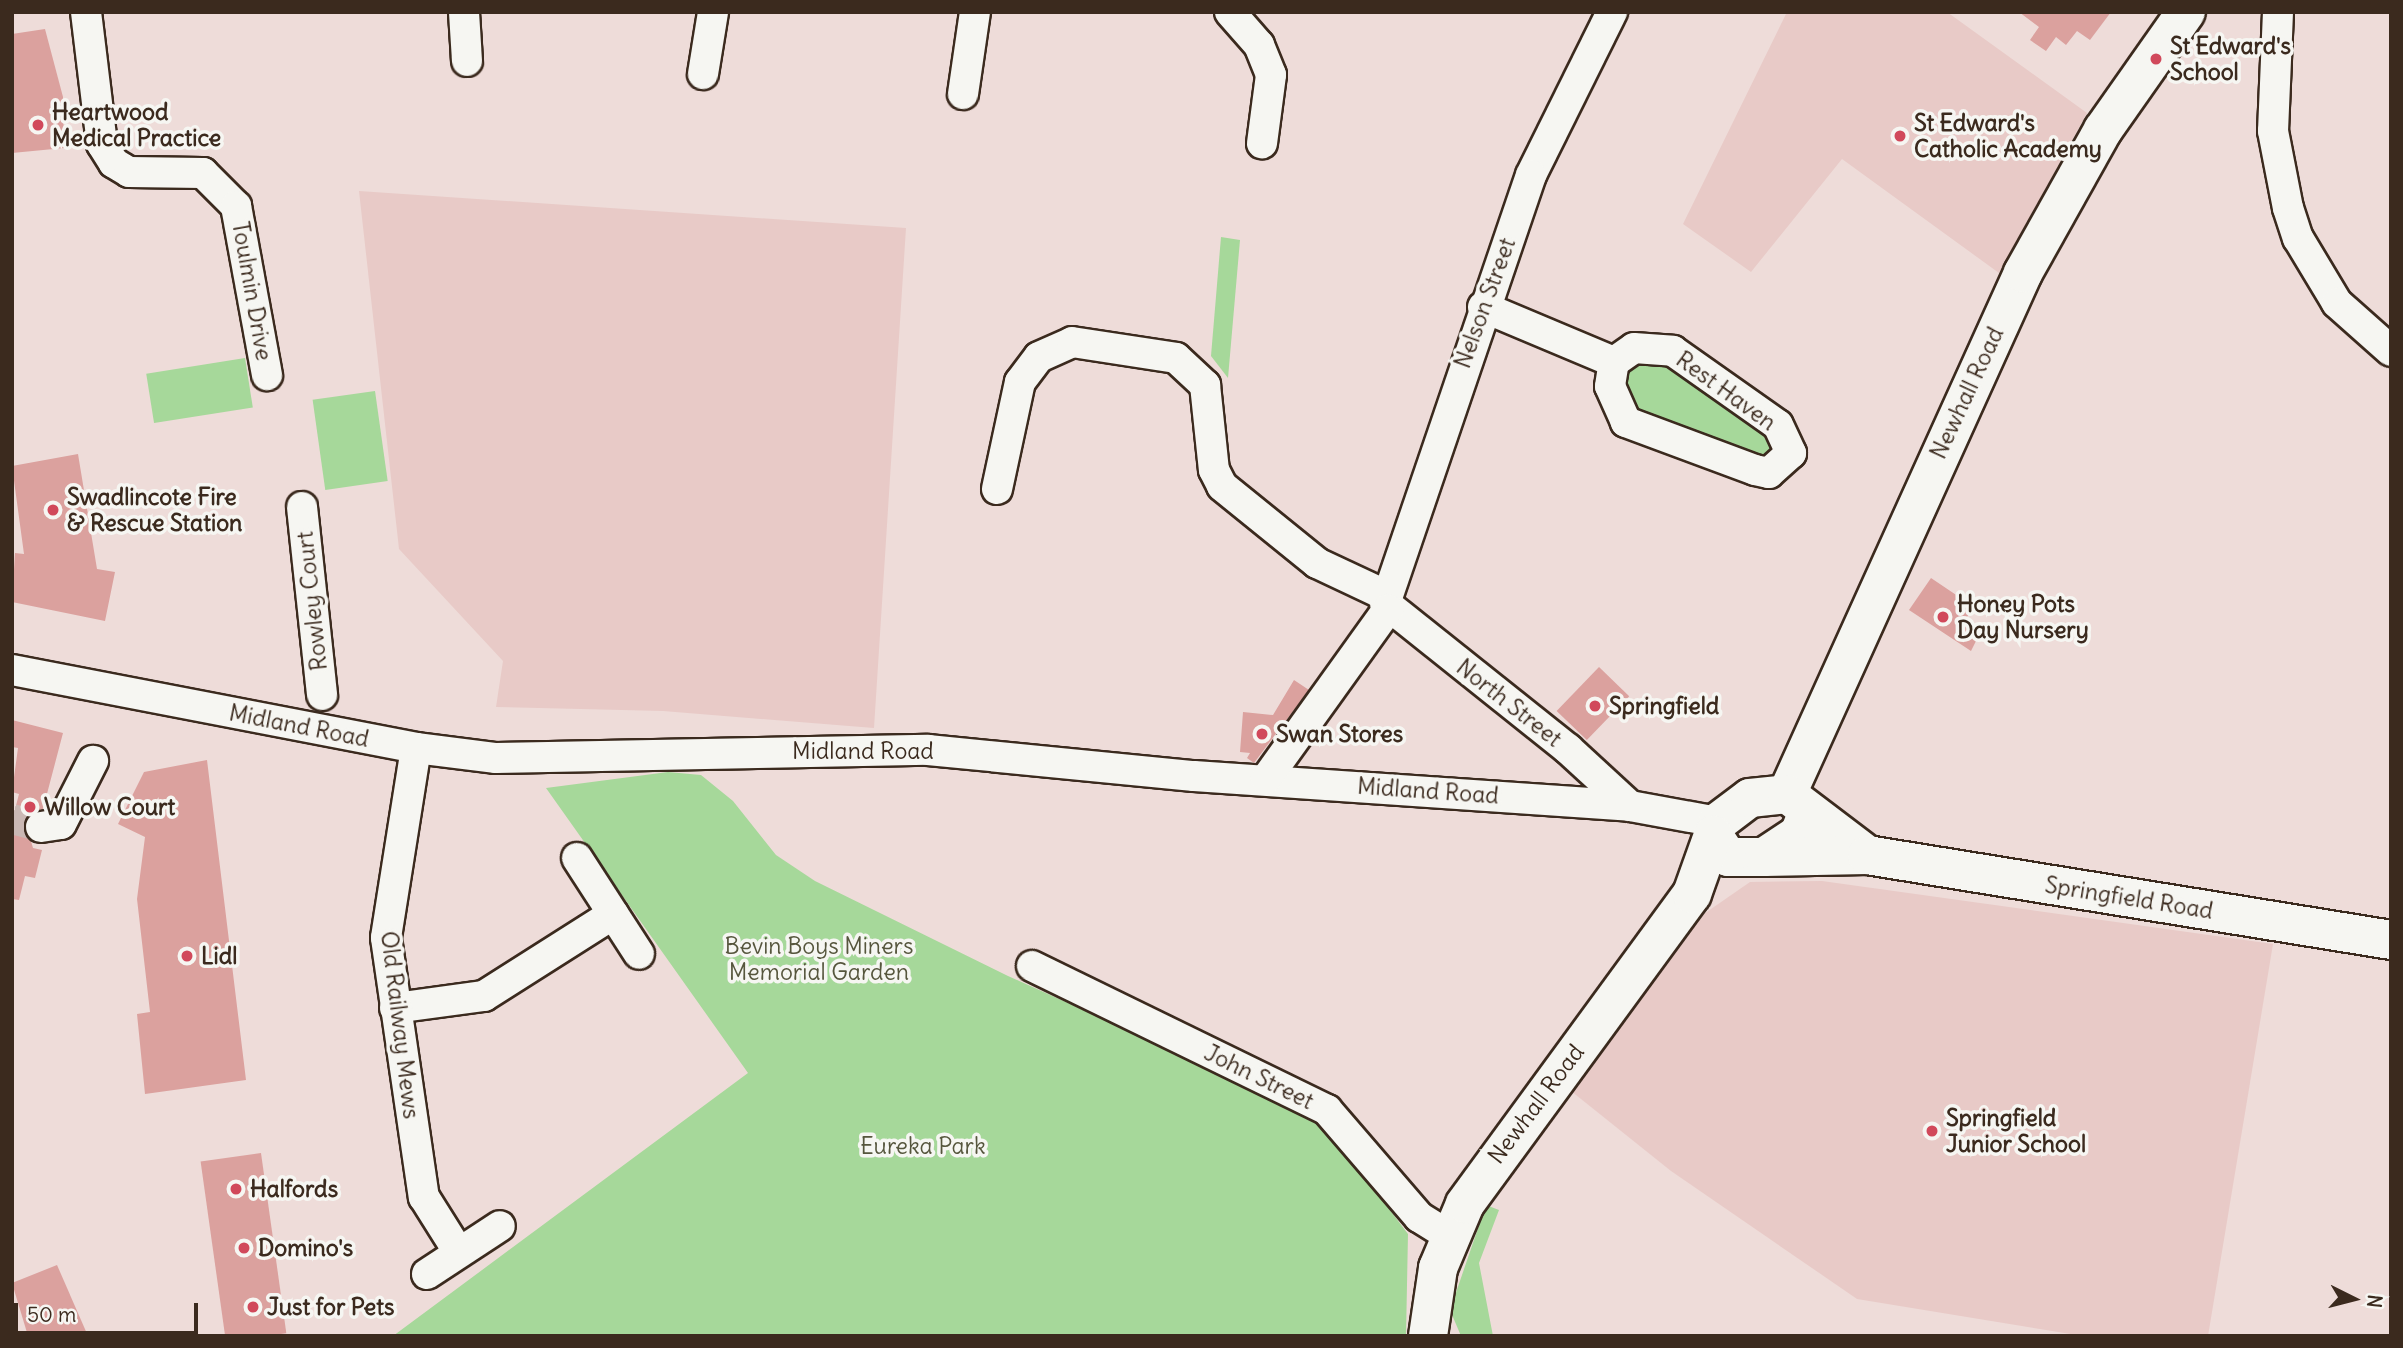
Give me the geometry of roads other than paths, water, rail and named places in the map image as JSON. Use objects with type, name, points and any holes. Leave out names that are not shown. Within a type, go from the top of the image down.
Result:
[{"type":"main road","name":"Newhall Road","points":[[1692,894],[1799,834],[1797,804],[2023,273],[2103,130],[2186,12]]},
{"type":"main road","points":[[1754,858],[1728,857],[1715,828],[1749,798],[1797,804]]},
{"type":"main road","name":"Springfield Road","points":[[1797,804],[1867,855]]},
{"type":"main road","name":"Newhall Road","points":[[1428,1336],[1438,1268],[1450,1237],[1480,1179],[1692,894],[1715,828]]},
{"type":"main road","name":"Springfield Road","points":[[1754,858],[1867,855],[2391,940]]},
{"type":"street","name":"Toulmin Drive","points":[[86,12],[102,145],[114,163],[129,172],[203,173],[236,206],[267,375]]},
{"type":"street","points":[[464,12],[467,61]]},
{"type":"street","points":[[704,74],[713,12]]},
{"type":"street","points":[[963,94],[975,12]]},
{"type":"street","points":[[1230,12],[1259,45],[1271,75],[1262,143]]},
{"type":"street","name":"Nelson Street","points":[[1266,779],[1386,602],[1483,307],[1531,175],[1612,12]]},
{"type":"street","points":[[2278,12],[2273,131],[2298,238],[2337,303],[2391,351]]},
{"type":"street","points":[[1483,307],[1614,362]]},
{"type":"street","name":"North Street","points":[[997,489],[1020,382],[1039,357],[1072,342],[1176,358],[1205,385],[1214,470],[1222,486],[1317,563],[1386,602],[1568,748],[1630,806]]},
{"type":"street","name":"Rest Haven","points":[[1634,348],[1673,351],[1777,425],[1791,453],[1769,473],[1626,422],[1610,386],[1614,362],[1634,348]]},
{"type":"street","name":"Rowley Court","points":[[302,507],[322,695]]},
{"type":"street","name":"Midland Road","points":[[12,670],[416,748],[496,758],[928,750],[1630,806],[1715,828]]},
{"type":"street","name":"Old Railway Mews","points":[[416,748],[390,893],[386,938],[424,1197],[457,1251]]},
{"type":"street","points":[[41,827],[61,824],[93,761]]},
{"type":"street","points":[[577,858],[639,954]]},
{"type":"street","points":[[395,1008],[484,996],[613,914]]},
{"type":"street","name":"John Street","points":[[1032,966],[1326,1110],[1419,1217],[1450,1237]]},
{"type":"street","points":[[427,1274],[457,1251],[500,1226]]},
{"type":"tunnel","points":[[12,819],[41,827]]},
{"type":"place","name":"St Edward's School","points":[[2156,59]]},
{"type":"place","name":"Heartwood Medical Practice","points":[[38,125]]},
{"type":"place","name":"St Edward's Catholic Academy","points":[[1900,136]]},
{"type":"place","name":"Swadlincote Fire & Rescue Station","points":[[53,510]]},
{"type":"place","name":"Honey Pots Day Nursery","points":[[1943,617]]},
{"type":"place","name":"Springfield","points":[[1595,706]]},
{"type":"place","name":"Swan Stores","points":[[1262,734]]},
{"type":"place","name":"Willow Court","points":[[30,807]]},
{"type":"place","name":"Lidl","points":[[187,956]]},
{"type":"place","name":"Springfield Junior School","points":[[1932,1131]]},
{"type":"place","name":"Halfords","points":[[236,1189]]},
{"type":"place","name":"Domino's","points":[[244,1248]]},
{"type":"place","name":"Just for Pets","points":[[253,1307]]},
{"type":"park label","name":"Bevin Boys Miners Memorial Garden","points":[[819,959]]},
{"type":"park label","name":"Eureka Park","points":[[923,1146]]}]
